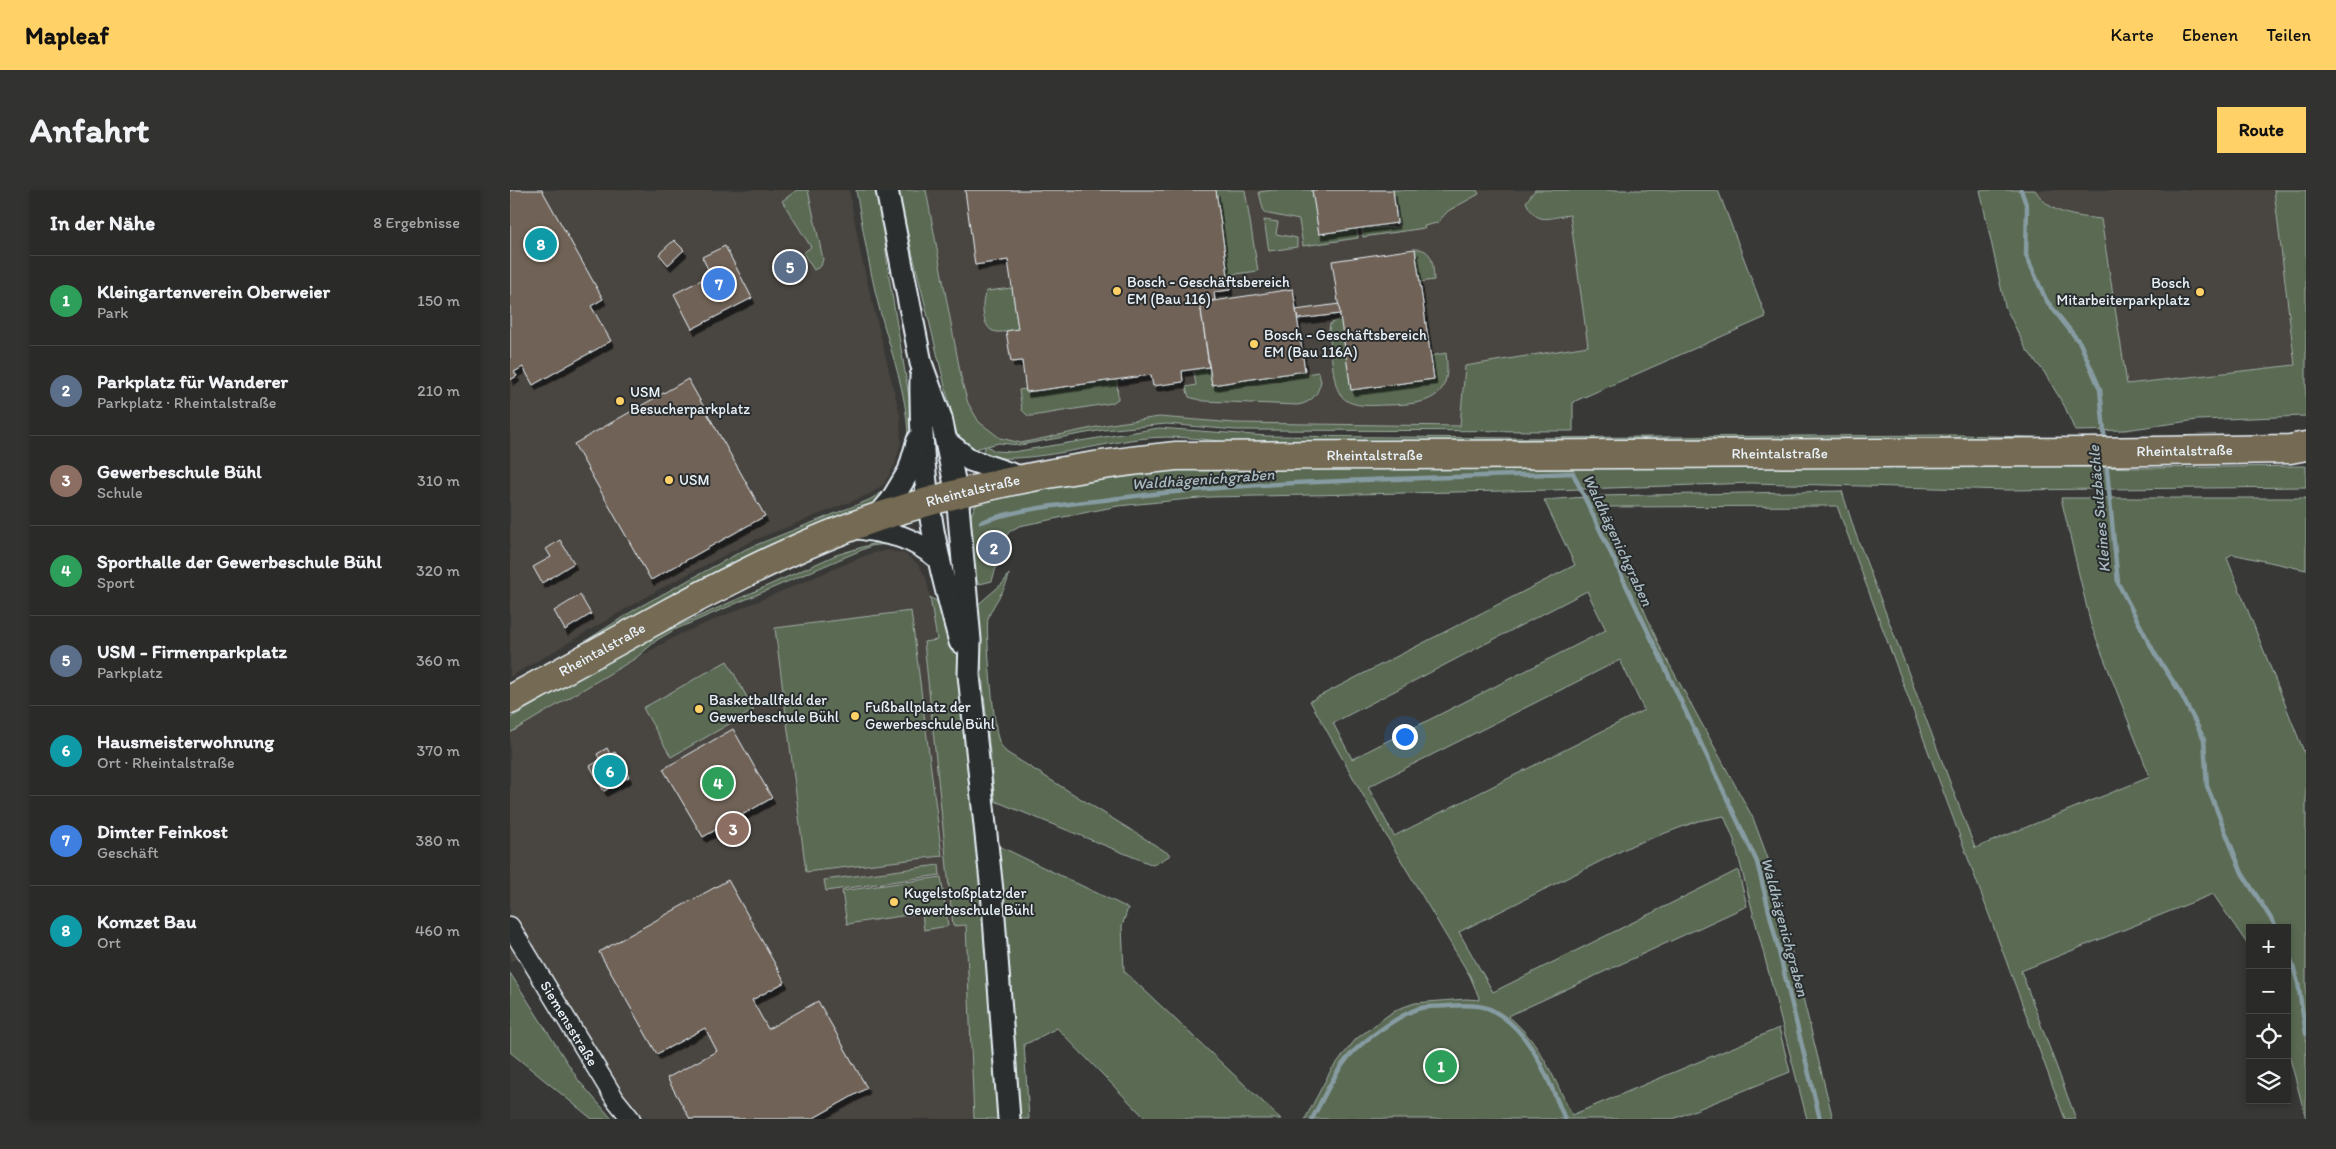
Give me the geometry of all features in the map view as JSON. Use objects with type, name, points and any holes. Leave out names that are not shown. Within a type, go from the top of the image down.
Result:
[{"type":"main road","name":"Rheintalstraße","points":[[510,700],[728,581],[792,551],[865,522],[928,502],[1024,478],[1083,467],[1176,456],[2085,452],[2301,448]]},
{"type":"street","points":[[887,190],[921,363],[941,418],[957,494],[970,640],[969,675],[992,891],[1009,1119]]},
{"type":"street","points":[[921,363],[920,430],[928,502],[939,559],[969,675]]},
{"type":"street","points":[[920,430],[909,471],[865,522],[916,542],[939,559]]},
{"type":"street","points":[[947,442],[970,460],[1024,478]]},
{"type":"street","name":"Siemensstraße","points":[[510,926],[615,1099],[631,1119]]},
{"type":"shaded area","points":[[510,190],[849,190],[861,256],[900,415],[901,442],[895,465],[883,485],[870,494],[752,541],[658,590],[510,677]]},
{"type":"shaded area","points":[[926,190],[1582,190],[1606,387],[1572,402],[1573,431],[1460,426],[1235,423],[1159,417],[1111,424],[1021,443],[1007,441],[979,422],[968,403],[962,382]]},
{"type":"shaded area","name":"Bosch Mitarbeiterparkplatz","points":[[2035,190],[2274,190],[2295,365],[2127,384],[2101,220],[2071,216],[2046,205]]},
{"type":"shaded area","points":[[888,550],[905,554],[918,564],[926,577],[932,605],[966,924],[974,1119],[640,1119],[533,950],[510,962],[510,733],[587,686],[678,635],[869,554]]},
{"type":"green space","points":[[797,190],[808,190],[823,259],[821,266],[814,270],[803,253],[811,247],[782,201]]},
{"type":"green space","points":[[856,190],[879,190],[889,277],[913,420],[913,440],[908,437],[905,404],[875,292]]},
{"type":"green space","points":[[897,190],[926,190],[962,382],[968,403],[979,422],[1000,438],[1021,443],[1111,424],[1159,417],[1235,423],[1460,426],[1465,366],[1588,346],[1570,215],[1539,218],[1530,210],[1526,202],[1535,190],[1718,190],[1766,317],[1573,402],[1573,431],[1235,430],[1167,424],[1103,430],[1020,445],[999,443],[987,446],[995,451],[1013,452],[1159,428],[1267,436],[1511,438],[1959,435],[2092,439],[1248,445],[1193,438],[1166,437],[1122,441],[1034,456],[995,458],[981,454],[986,446],[972,450],[957,435]]},
{"type":"green space","points":[[1216,190],[1245,190],[1258,271],[1228,275]]},
{"type":"green space","points":[[1312,190],[1319,234],[1357,228],[1358,238],[1303,246],[1299,220],[1264,213],[1259,192]]},
{"type":"green space","points":[[1393,190],[1477,190],[1479,194],[1448,211],[1437,223],[1424,226],[1425,228],[1363,237],[1362,228],[1399,227]]},
{"type":"green space","points":[[1980,190],[2035,190],[2048,205],[2064,213],[2101,219],[2127,384],[2295,365],[2274,190],[2306,190],[2306,416],[2197,420],[2125,430],[2075,431],[2065,407],[2044,372],[2026,349],[2005,306]]},
{"type":"green space","points":[[1264,220],[1278,222],[1276,234],[1297,238],[1297,247],[1269,251]]},
{"type":"green space","points":[[1415,249],[1426,251],[1429,255],[1433,264],[1434,280],[1420,282]]},
{"type":"green space","points":[[1012,288],[1018,329],[996,332],[989,329],[983,313],[983,300],[987,291]]},
{"type":"green space","points":[[1341,318],[1351,390],[1433,379],[1430,356],[1446,353],[1447,369],[1441,390],[1434,397],[1414,403],[1362,405],[1344,399],[1335,381],[1329,330],[1330,324]]},
{"type":"green space","points":[[1209,367],[1212,385],[1305,371],[1306,374],[1318,372],[1321,381],[1314,397],[1308,402],[1298,405],[1203,401],[1189,397],[1186,387],[1196,385],[1193,369]]},
{"type":"green space","points":[[1117,380],[1118,399],[1112,403],[1032,416],[1028,416],[1022,410],[1019,390],[1026,389],[1027,392]]},
{"type":"green space","points":[[1776,461],[2143,468],[2306,466],[2306,487],[2008,490],[1752,483],[1553,490],[1210,497],[1118,506],[1019,526],[1010,531],[1004,539],[990,537],[988,553],[997,564],[992,581],[980,584],[972,576],[970,518],[975,506],[989,498],[1098,478],[1210,465]]},
{"type":"green space","points":[[889,488],[877,504],[577,651],[568,652],[639,607],[746,549],[869,500]]},
{"type":"green space","points":[[1842,491],[1855,532],[1975,848],[2150,777],[2091,625],[2061,498],[2306,498],[2306,570],[2232,554],[2227,558],[2306,757],[2306,1119],[2291,1062],[2291,924],[2246,924],[2246,942],[2213,894],[2021,971],[2076,1119],[2065,1119],[1837,506],[1602,507],[1660,647],[1753,818],[1770,864],[1833,1119],[1807,1119],[1734,840],[1724,816],[1698,821],[1633,845],[1459,932],[1493,992],[1738,870],[1747,906],[1508,1016],[1529,1038],[1546,1062],[1572,1115],[1779,1028],[1790,1072],[1673,1119],[1305,1119],[1331,1070],[1356,1039],[1395,1010],[1415,1003],[1466,999],[1480,1000],[1470,976],[1377,820],[1310,701],[1575,565],[1544,500],[1600,496]],"holes":[[[1587,591],[1606,630],[1352,759],[1333,723]],[[1620,660],[1644,710],[1394,836],[1368,787]]]},
{"type":"green space","points":[[889,539],[927,554],[934,576],[923,560],[908,549],[890,545],[871,546],[674,630],[657,640],[636,658],[510,733],[510,718],[644,641],[836,555]]},
{"type":"green space","points":[[1009,574],[1006,585],[990,613],[987,626],[992,698],[999,742],[1006,752],[1171,855],[1153,865],[995,801],[975,607],[1003,583]]},
{"type":"green space","points":[[930,597],[942,605],[955,636],[970,740],[1004,1119],[974,1119],[966,925],[953,926],[924,642],[937,640]]},
{"type":"green space","name":"Fußballplatz der Gewerbeschule Bühl","points":[[911,611],[942,856],[806,872],[775,628]]},
{"type":"green space","name":"Basketballfeld der Gewerbeschule Bühl","points":[[727,661],[754,710],[671,757],[643,708]]},
{"type":"green space","points":[[999,846],[1128,908],[1122,926],[1124,971],[1281,1119],[1146,1119],[1057,1028],[1024,1044],[1029,1119],[1021,1119]]},
{"type":"green space","points":[[939,865],[940,875],[826,891],[824,880]]},
{"type":"green space","name":"Kugelstoßplatz der Gewerbeschule Bühl","points":[[941,877],[948,926],[924,930],[922,913],[847,924],[842,891]]},
{"type":"green space","points":[[510,973],[579,1081],[612,1119],[592,1119],[510,1052]]},
{"type":"building","points":[[510,190],[542,190],[603,299],[591,306],[611,341],[533,385],[523,367],[514,372],[517,376],[510,380]]},
{"type":"building","name":"Bosch - Geschäftsbereich EM (Bau 116)","points":[[965,190],[1216,190],[1230,290],[1214,292],[1215,300],[1200,303],[1209,367],[1182,371],[1183,382],[1153,386],[1151,375],[1026,392],[1022,361],[1011,362],[1006,331],[1018,329],[1008,260],[975,265]]},
{"type":"building","points":[[1312,190],[1393,190],[1397,223],[1319,234]]},
{"type":"building","points":[[674,240],[684,250],[668,265],[659,254]]},
{"type":"building","points":[[725,246],[752,298],[692,329],[674,294],[711,275],[702,257]]},
{"type":"building","points":[[1415,249],[1434,379],[1351,390],[1332,261]]},
{"type":"building","name":"Bosch - Geschäftsbereich EM (Bau 116A)","points":[[1293,289],[1305,371],[1212,385],[1200,303]]},
{"type":"building","points":[[1339,304],[1340,314],[1298,319],[1296,310]]},
{"type":"building","name":"USM","points":[[688,379],[765,516],[651,580],[574,444]]},
{"type":"building","points":[[560,540],[574,563],[542,583],[533,567],[551,557],[546,549]]},
{"type":"building","points":[[580,595],[591,614],[565,630],[554,611]]},
{"type":"building","points":[[733,729],[772,798],[703,837],[663,769]]},
{"type":"building","points":[[607,748],[610,754],[615,752],[629,777],[604,791],[590,766],[600,760],[597,754]]},
{"type":"building","points":[[728,880],[785,982],[752,1000],[768,1029],[818,1001],[867,1088],[812,1119],[690,1119],[667,1078],[717,1051],[705,1028],[657,1054],[599,952]]},
{"type":"waterway","name":"Kleines Sulzbächle","points":[[2021,190],[2027,207],[2026,255],[2046,300],[2080,343],[2100,389],[2105,442]]},
{"type":"waterway","name":"Kleines Sulzbächle","points":[[2106,460],[2118,583],[2155,654],[2180,692],[2204,739],[2207,786],[2242,873],[2274,924]]},
{"type":"waterway","name":"Waldhägenichgraben","points":[[981,522],[1014,513],[1049,507],[1232,487],[1289,483],[1573,473],[1757,862],[1820,1119]]},
{"type":"waterway","name":"Kleines Sulzbächle","points":[[2291,960],[2298,983],[2306,1034]]},
{"type":"waterway","points":[[1312,1119],[1341,1067],[1352,1053],[1369,1038],[1417,1009],[1464,1005],[1492,1010],[1506,1019],[1518,1031],[1538,1058],[1565,1119]]},
{"type":"place","name":"Komzet Bau","points":[[541,244]]},
{"type":"place","name":"USM - Firmenparkplatz","points":[[790,267]]},
{"type":"place","name":"Dimter Feinkost","points":[[719,284]]},
{"type":"place","name":"Bosch - Geschäftsbereich EM (Bau 116)","points":[[1117,291]]},
{"type":"place","name":"Bosch Mitarbeiterparkplatz","points":[[2200,292]]},
{"type":"place","name":"Bosch - Geschäftsbereich EM (Bau 116A)","points":[[1254,344]]},
{"type":"place","name":"USM Besucherparkplatz","points":[[620,401]]},
{"type":"place","name":"USM","points":[[669,480]]},
{"type":"place","name":"Parkplatz für Wanderer","points":[[994,548]]},
{"type":"place","name":"Basketballfeld der Gewerbeschule Bühl","points":[[699,709]]},
{"type":"place","name":"Fußballplatz der Gewerbeschule Bühl","points":[[855,716]]},
{"type":"place","name":"Hausmeisterwohnung","points":[[610,771]]},
{"type":"place","name":"Sporthalle der Gewerbeschule Bühl","points":[[718,783]]},
{"type":"place","name":"Gewerbeschule Bühl","points":[[733,829]]},
{"type":"place","name":"Kugelstoßplatz der Gewerbeschule Bühl","points":[[894,902]]},
{"type":"place","name":"Kleingartenverein Oberweier","points":[[1441,1066]]}]
